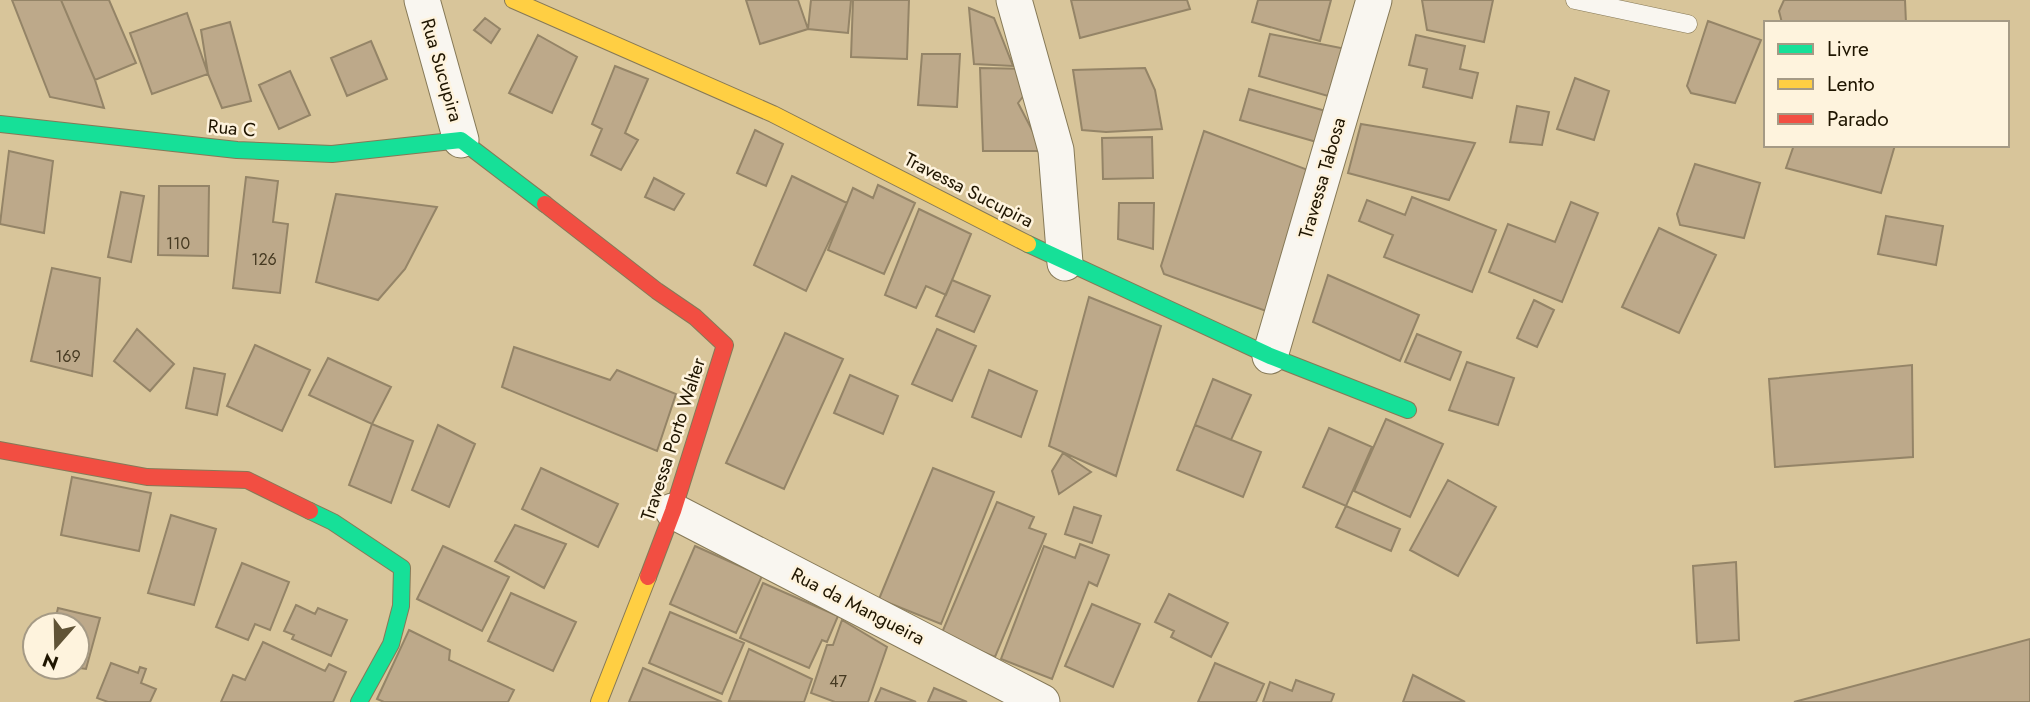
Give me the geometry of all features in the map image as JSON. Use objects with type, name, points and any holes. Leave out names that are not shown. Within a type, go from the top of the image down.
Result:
[{"type":"street","name":"Rua Sucupira","points":[[422,0],[461,140]]},
{"type":"street","name":"Travessa Sucupira","points":[[513,0],[773,114],[1065,263],[1270,356],[1408,410]]},
{"type":"street","points":[[1014,0],[1056,150],[1065,263]]},
{"type":"street","name":"Travessa Tabosa","points":[[1270,356],[1374,0]]},
{"type":"street","name":"Rua C","points":[[0,124],[237,150],[332,154],[461,140]]},
{"type":"street","name":"Travessa Porto Walter","points":[[461,140],[657,291],[695,317],[725,345],[673,511],[599,702]]},
{"type":"street","points":[[0,450],[147,477],[247,480],[333,522],[402,568],[401,606],[391,644],[359,702]]},
{"type":"street","name":"Rua da Mangueira","points":[[673,511],[1042,702]]},
{"type":"lane","points":[[1575,0],[1688,24]]},
{"type":"building","points":[[12,0],[61,0],[104,108],[50,97]]},
{"type":"building","points":[[61,0],[109,0],[136,63],[95,80]]},
{"type":"building","points":[[746,0],[798,0],[808,29],[760,44]]},
{"type":"building","points":[[811,0],[851,0],[848,33],[808,29]]},
{"type":"building","points":[[853,0],[909,0],[907,59],[851,57]]},
{"type":"building","points":[[1071,0],[1187,0],[1190,9],[1080,38]]},
{"type":"building","points":[[1258,0],[1331,0],[1320,41],[1252,22]]},
{"type":"building","points":[[1422,0],[1493,0],[1484,42],[1427,30]]},
{"type":"building","points":[[1784,0],[1905,0],[1906,21],[1782,21],[1779,11]]},
{"type":"building","points":[[969,8],[994,18],[1013,66],[974,64]]},
{"type":"building","points":[[187,13],[208,74],[152,94],[130,33]]},
{"type":"building","points":[[485,18],[500,29],[491,43],[474,30]]},
{"type":"building","points":[[1708,21],[1761,40],[1735,103],[1691,93],[1687,86]]},
{"type":"building","points":[[230,22],[251,101],[222,108],[208,74],[201,30]]},
{"type":"building","points":[[1270,34],[1346,49],[1335,98],[1259,76]]},
{"type":"building","points":[[538,35],[577,57],[552,113],[509,93]]},
{"type":"building","points":[[1416,35],[1465,46],[1460,69],[1478,73],[1472,98],[1423,87],[1427,69],[1409,65]]},
{"type":"building","points":[[371,41],[387,79],[347,96],[331,58]]},
{"type":"building","points":[[922,54],[960,54],[957,107],[918,105]]},
{"type":"building","points":[[615,66],[648,79],[625,133],[638,140],[621,170],[591,155],[602,129],[592,124]]},
{"type":"building","points":[[980,68],[1024,69],[1025,94],[1018,103],[1043,151],[983,151]]},
{"type":"building","points":[[1145,68],[1155,90],[1162,129],[1106,132],[1082,130],[1073,70]]},
{"type":"building","points":[[290,71],[310,115],[279,129],[259,85]]},
{"type":"building","points":[[1575,78],[1609,91],[1594,140],[1557,129]]},
{"type":"building","points":[[1249,89],[1329,112],[1320,143],[1240,120]]},
{"type":"building","points":[[1517,106],[1549,112],[1542,145],[1510,142]]},
{"type":"building","points":[[1361,124],[1475,143],[1449,200],[1348,173]]},
{"type":"building","points":[[755,130],[783,144],[766,186],[737,173]]},
{"type":"building","points":[[1204,131],[1308,170],[1266,311],[1164,274],[1161,266]]},
{"type":"building","points":[[1152,137],[1153,178],[1103,179],[1102,138]]},
{"type":"building","points":[[1793,147],[1894,147],[1881,193],[1786,168]]},
{"type":"building","points":[[9,151],[53,161],[44,233],[0,224]]},
{"type":"building","points":[[1695,164],[1760,183],[1744,238],[1680,225],[1677,214]]},
{"type":"building","points":[[792,176],[847,203],[806,291],[754,265]]},
{"type":"building","points":[[246,177],[278,181],[273,222],[288,224],[280,293],[233,288]]},
{"type":"building","points":[[654,178],[684,194],[674,210],[645,197]]},
{"type":"building","points":[[878,185],[915,203],[884,274],[828,250],[853,188],[873,198]]},
{"type":"building","points":[[159,186],[209,186],[208,256],[158,255]]},
{"type":"building","points":[[121,192],[144,196],[131,262],[108,257]]},
{"type":"building","points":[[336,194],[437,207],[405,269],[378,300],[316,282]]},
{"type":"building","points":[[1412,197],[1496,230],[1472,292],[1384,257],[1393,235],[1359,221],[1367,200],[1405,215]]},
{"type":"building","points":[[1571,202],[1598,213],[1562,302],[1489,272],[1508,224],[1555,242]]},
{"type":"building","points":[[1119,203],[1154,203],[1153,249],[1118,239]]},
{"type":"building","points":[[919,209],[971,234],[946,295],[926,286],[916,308],[885,295]]},
{"type":"building","points":[[1886,216],[1943,226],[1936,265],[1878,254]]},
{"type":"building","points":[[1659,228],[1716,255],[1679,333],[1622,307]]},
{"type":"building","points":[[52,268],[100,278],[92,376],[31,361]]},
{"type":"building","points":[[1328,275],[1419,315],[1400,361],[1313,322]]},
{"type":"building","points":[[952,280],[990,296],[974,332],[936,316]]},
{"type":"building","points":[[1089,297],[1161,326],[1116,476],[1049,446]]},
{"type":"building","points":[[1534,300],[1554,310],[1537,347],[1517,338]]},
{"type":"building","points":[[137,329],[174,364],[150,391],[114,361]]},
{"type":"building","points":[[937,329],[976,346],[952,401],[912,384]]},
{"type":"building","points":[[785,333],[843,359],[784,489],[726,463]]},
{"type":"building","points":[[1417,334],[1461,352],[1450,380],[1405,362]]},
{"type":"building","points":[[255,345],[310,370],[282,431],[227,406]]},
{"type":"building","points":[[514,347],[610,380],[617,370],[676,394],[657,451],[502,387]]},
{"type":"building","points":[[328,358],[391,387],[372,424],[309,395]]},
{"type":"building","points":[[1467,362],[1514,378],[1498,425],[1449,410]]},
{"type":"building","points":[[1912,365],[1913,457],[1775,467],[1769,379]]},
{"type":"building","points":[[194,368],[225,374],[217,415],[186,408]]},
{"type":"building","points":[[989,370],[1037,391],[1021,437],[972,417]]},
{"type":"building","points":[[850,375],[898,396],[883,434],[834,413]]},
{"type":"building","points":[[1213,379],[1251,395],[1231,440],[1195,425]]},
{"type":"building","points":[[1386,419],[1443,444],[1410,517],[1354,491]]},
{"type":"building","points":[[372,424],[413,441],[391,503],[349,485]]},
{"type":"building","points":[[438,425],[475,444],[449,507],[412,490]]},
{"type":"building","points":[[1195,425],[1261,452],[1243,497],[1177,470]]},
{"type":"building","points":[[1329,428],[1372,447],[1346,506],[1303,487]]},
{"type":"building","points":[[1063,453],[1091,472],[1059,494],[1052,471]]},
{"type":"building","points":[[541,468],[618,504],[598,547],[522,509]]},
{"type":"building","points":[[933,468],[994,492],[941,624],[879,599]]},
{"type":"building","points":[[72,477],[151,493],[139,551],[61,535]]},
{"type":"building","points":[[1448,480],[1496,507],[1458,576],[1410,550]]},
{"type":"building","points":[[997,502],[1034,517],[1029,528],[1046,534],[995,657],[941,635]]},
{"type":"building","points":[[1346,506],[1400,529],[1391,551],[1336,527]]},
{"type":"building","points":[[1074,507],[1101,516],[1092,543],[1065,534]]},
{"type":"building","points":[[171,515],[216,529],[194,605],[148,593]]},
{"type":"building","points":[[515,525],[566,544],[544,588],[495,561]]},
{"type":"building","points":[[1080,544],[1109,555],[1097,586],[1089,582],[1052,679],[1001,659],[1044,546],[1075,558]]},
{"type":"building","points":[[443,546],[509,577],[482,631],[417,599]]},
{"type":"building","points":[[695,546],[762,576],[736,633],[670,604]]},
{"type":"building","points":[[1736,562],[1739,640],[1697,643],[1693,566]]},
{"type":"building","points":[[242,563],[289,582],[270,630],[255,624],[248,640],[216,627]]},
{"type":"building","points":[[763,583],[838,616],[827,642],[822,640],[809,668],[740,638]]},
{"type":"building","points":[[511,593],[576,622],[553,671],[488,641]]},
{"type":"building","points":[[1169,594],[1228,623],[1211,657],[1171,637],[1174,631],[1155,622]]},
{"type":"building","points":[[1092,604],[1140,624],[1113,687],[1065,666]]},
{"type":"building","points":[[296,605],[315,614],[318,608],[347,620],[331,656],[292,639],[294,635],[284,631]]},
{"type":"building","points":[[670,612],[744,643],[722,694],[649,663]]},
{"type":"building","points":[[91,616],[100,618],[91,651]]},
{"type":"building","points":[[842,620],[887,647],[868,702],[835,702],[811,693],[827,645],[833,645]]},
{"type":"building","points":[[409,630],[450,650],[449,660],[514,690],[508,702],[384,702],[377,699]]},
{"type":"building","points":[[2030,639],[2030,702],[1794,702]]},
{"type":"building","points":[[263,642],[325,671],[329,664],[346,672],[333,702],[221,702],[233,675],[245,680]]},
{"type":"building","points":[[749,649],[812,679],[804,702],[729,701]]},
{"type":"building","points":[[111,663],[138,673],[140,667],[146,669],[141,683],[156,689],[150,702],[108,702],[97,698]]},
{"type":"building","points":[[1215,663],[1264,684],[1256,702],[1198,702]]},
{"type":"building","points":[[643,668],[722,702],[629,702]]},
{"type":"building","points":[[1413,675],[1465,702],[1403,702]]},
{"type":"building","points":[[1296,680],[1334,694],[1331,702],[1263,702],[1270,682],[1292,691]]},
{"type":"building","points":[[881,688],[916,702],[875,702]]},
{"type":"building","points":[[934,688],[967,702],[928,702]]},
{"type":"traffic: fast","points":[[0,124],[237,150],[332,154],[461,140],[545,204]]},
{"type":"traffic: fast","points":[[1028,244],[1270,356],[1408,410]]},
{"type":"traffic: fast","points":[[310,511],[333,522],[402,568],[401,606],[391,644],[359,702]]},
{"type":"traffic: slow","points":[[513,0],[773,114],[1028,244]]},
{"type":"traffic: slow","points":[[599,702],[648,577]]},
{"type":"traffic: jam","points":[[545,204],[695,317],[725,345],[673,511],[648,577]]},
{"type":"traffic: jam","points":[[0,450],[147,477],[247,480],[310,511]]}]
